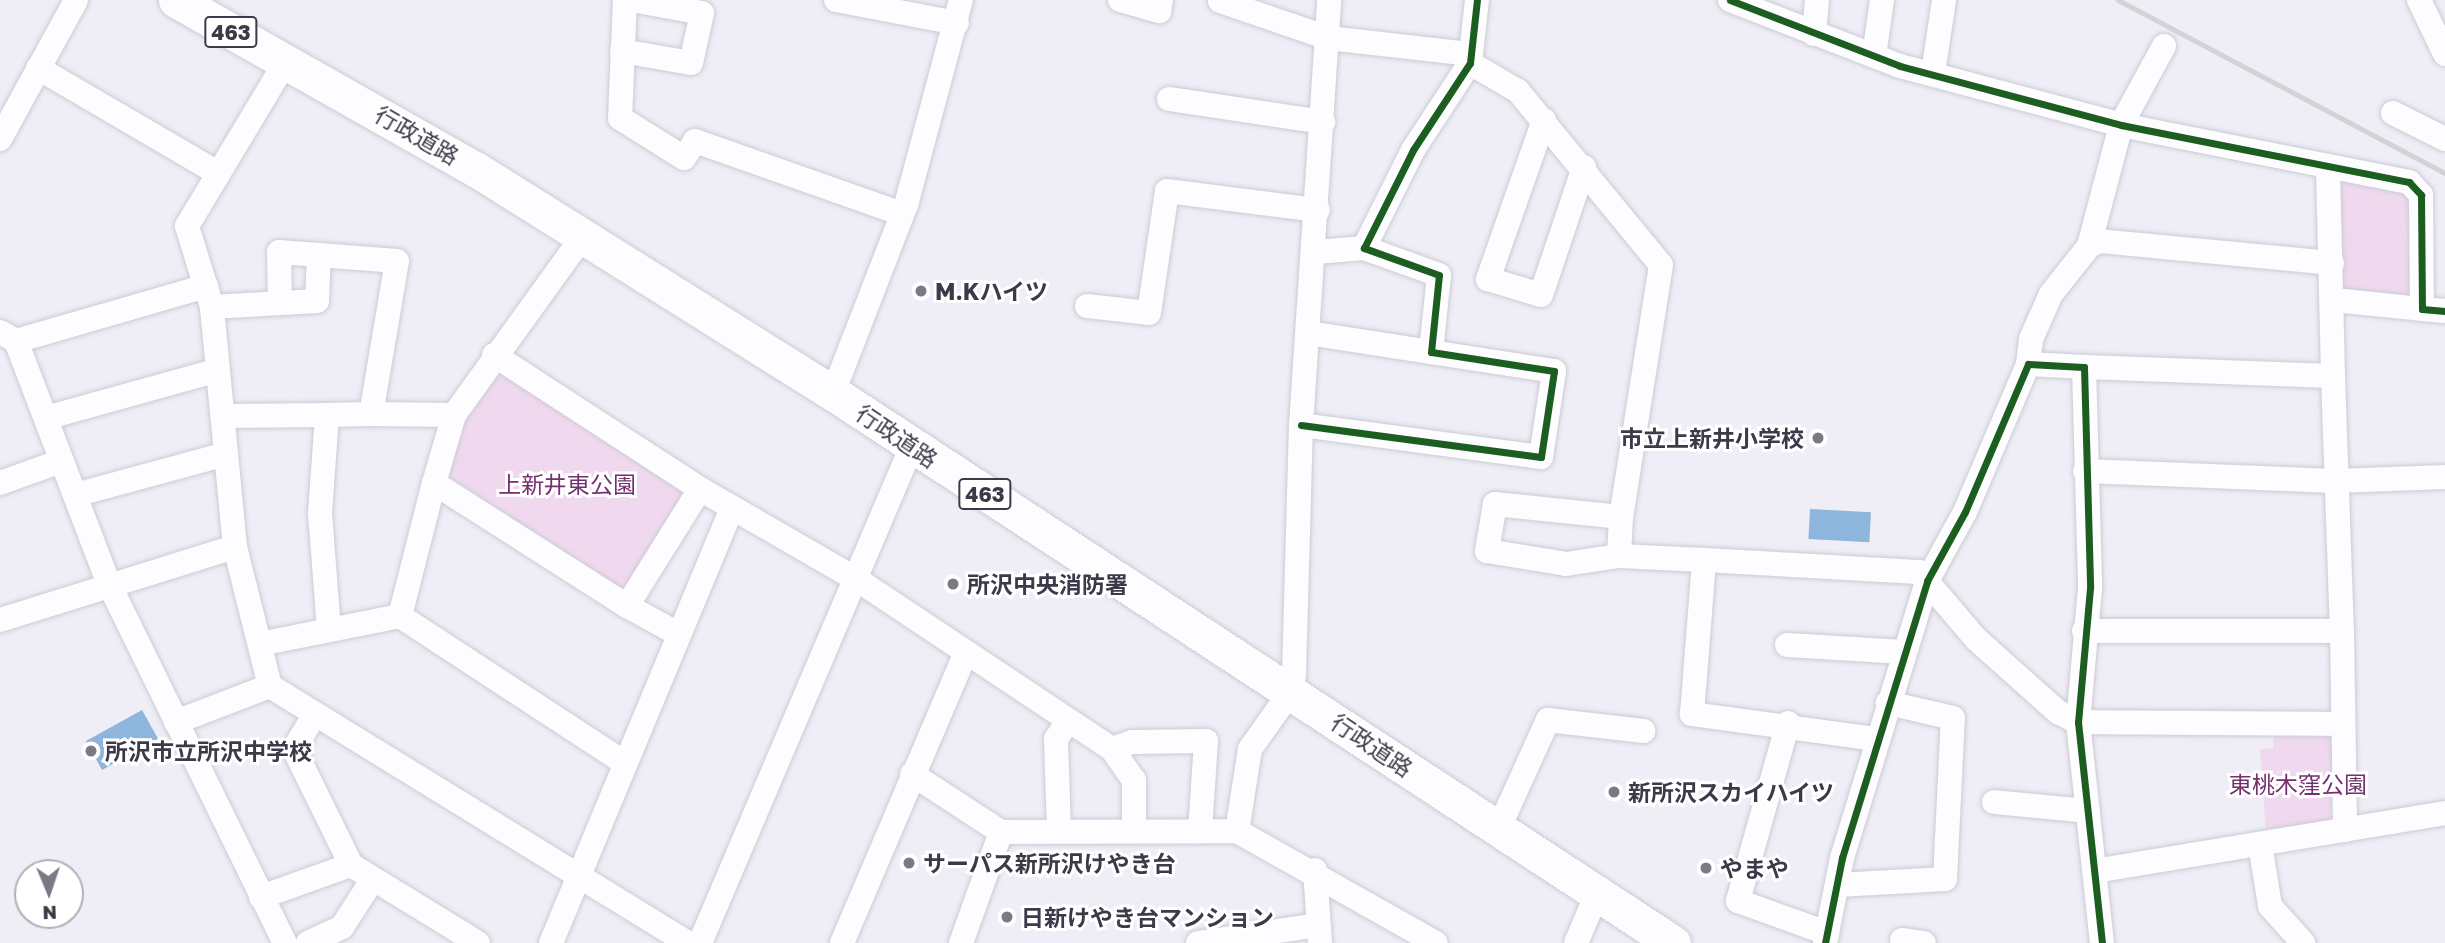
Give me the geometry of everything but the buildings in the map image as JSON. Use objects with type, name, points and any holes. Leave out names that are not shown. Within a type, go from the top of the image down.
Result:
[{"type":"highway","name":"463","points":[[176,0],[285,64]]},
{"type":"highway","name":"行政道路","points":[[285,64],[583,236],[834,393],[911,447],[1292,690],[1498,830],[1673,943]]},
{"type":"street","points":[[0,139],[76,0]]},
{"type":"street","points":[[625,0],[620,118],[684,158],[695,141],[902,214]]},
{"type":"street","points":[[622,51],[691,63],[702,13],[632,0]]},
{"type":"street","points":[[834,393],[902,214],[959,11],[836,0]]},
{"type":"street","points":[[1119,0],[1159,11],[1161,0]]},
{"type":"street","points":[[1237,831],[1250,749],[1292,690],[1301,425],[1318,210],[1329,0]]},
{"type":"street","points":[[1364,248],[1413,150],[1471,58],[1477,0]]},
{"type":"street","points":[[1730,0],[1874,56],[2121,125],[2328,170],[2409,182],[2421,195],[2433,309],[2334,300]]},
{"type":"street","points":[[1814,34],[1818,0]]},
{"type":"street","points":[[1874,56],[1882,0]]},
{"type":"street","points":[[1933,73],[1944,0]]},
{"type":"street","points":[[2419,0],[2445,54]]},
{"type":"street","points":[[1220,1],[1328,38],[1471,58],[1518,91],[1584,167],[1661,265],[1621,517],[1619,556]]},
{"type":"street","points":[[1788,723],[1738,901],[1826,938],[1876,739],[1927,580],[1965,512],[2028,364],[2031,339],[2051,293],[2089,246],[2121,125],[2164,46]]},
{"type":"street","points":[[285,64],[216,172],[187,226],[209,297],[236,547],[270,686],[688,943]]},
{"type":"street","points":[[38,68],[216,172]]},
{"type":"street","points":[[1169,99],[1323,122]]},
{"type":"street","points":[[2393,113],[2445,139]]},
{"type":"street","points":[[1544,120],[1488,279],[1542,295],[1584,167]]},
{"type":"street","points":[[2328,170],[2334,300],[2334,481],[2342,631],[2345,830]]},
{"type":"street","points":[[1087,306],[1149,313],[1167,191],[1318,210]]},
{"type":"street","points":[[400,617],[454,415],[494,355],[583,236]]},
{"type":"street","points":[[2089,246],[2099,241],[2332,263]]},
{"type":"street","points":[[1315,251],[1364,248],[1439,275],[1431,352]]},
{"type":"street","points":[[280,303],[279,252],[397,261],[371,414]]},
{"type":"street","points":[[285,943],[110,584],[61,461],[49,417],[8,337],[209,297],[280,303],[317,301],[319,255]]},
{"type":"street","points":[[1301,425],[1541,457],[1554,371],[1308,333]]},
{"type":"street","points":[[494,355],[700,489],[856,579],[1112,749],[1134,780],[1134,830]]},
{"type":"street","points":[[2028,364],[2333,376]]},
{"type":"street","points":[[2084,367],[2090,588],[2084,631],[2078,722],[2102,943]]},
{"type":"street","points":[[49,417],[218,370]]},
{"type":"street","points":[[327,415],[320,513],[329,630]]},
{"type":"street","points":[[223,416],[454,415]]},
{"type":"street","points":[[700,943],[911,447]]},
{"type":"street","points":[[75,495],[226,454]]},
{"type":"street","points":[[0,483],[61,461]]},
{"type":"street","points":[[2085,471],[2334,481],[2445,477]]},
{"type":"street","points":[[434,483],[627,606],[678,634]]},
{"type":"street","points":[[627,606],[700,489]]},
{"type":"street","points":[[1621,517],[1496,504],[1487,551],[1566,564],[1619,556],[1919,572],[1927,580],[1929,592],[1976,639],[2058,712],[2078,722],[2343,724]]},
{"type":"street","points":[[551,943],[732,508]]},
{"type":"street","points":[[0,620],[236,547]]},
{"type":"street","points":[[1704,560],[1692,714],[1788,723],[1876,739]]},
{"type":"street","points":[[260,644],[400,617],[625,764]]},
{"type":"street","points":[[2084,631],[2342,631]]},
{"type":"street","points":[[1787,645],[1905,652]]},
{"type":"street","points":[[842,943],[966,652]]},
{"type":"street","points":[[176,722],[270,686]]},
{"type":"street","points":[[1838,885],[1945,879],[1953,718],[1888,704]]},
{"type":"street","points":[[315,714],[293,750],[351,865],[450,936],[478,943]]},
{"type":"street","points":[[1498,830],[1548,720],[1643,731]]},
{"type":"street","points":[[1059,831],[1056,739],[1068,721]]},
{"type":"street","points":[[1112,749],[1132,742],[1206,741],[1200,831]]},
{"type":"street","points":[[912,774],[1001,832],[1237,831],[1315,870],[1436,943]]},
{"type":"street","points":[[1994,802],[2088,811]]},
{"type":"street","points":[[2095,871],[2445,813]]},
{"type":"street","points":[[961,943],[1001,832]]},
{"type":"street","points":[[2260,844],[2270,906],[2303,943]]},
{"type":"street","points":[[261,897],[351,865]]},
{"type":"street","points":[[1198,943],[1319,934],[1315,870]]},
{"type":"street","points":[[308,943],[342,927],[373,879]]},
{"type":"street","points":[[1576,943],[1597,894]]},
{"type":"green space","points":[[2342,181],[2407,188],[2413,199],[2415,296],[2344,293],[2339,288]]},
{"type":"green space","name":"上新井東公園","points":[[504,370],[690,489],[622,592],[447,475],[460,421],[496,371]]},
{"type":"green space","name":"東桃木窪公園","points":[[2273,731],[2333,735],[2330,824],[2266,834],[2260,749],[2273,748]]},
{"type":"water","points":[[1810,509],[1871,512],[1869,542],[1808,539]]},
{"type":"water","points":[[142,710],[158,739],[102,770],[86,741]]},
{"type":"railway","points":[[2118,0],[2445,173]]},
{"type":"cycle path","points":[[1301,425],[1541,457],[1554,371],[1431,352],[1439,275],[1364,248],[1413,150],[1470,63],[1477,0]]},
{"type":"cycle path","points":[[1730,0],[1900,66],[2121,125],[2409,182],[2421,195],[2422,309],[2445,311]]},
{"type":"cycle path","points":[[1825,943],[1842,858],[1927,581],[1965,512],[2028,364],[2084,367],[2090,588],[2078,722],[2102,943]]},
{"type":"place","name":"M.Kハイツ","points":[[921,291]]},
{"type":"place","name":"市立上新井小学校","points":[[1818,438]]},
{"type":"place","name":"所沢中央消防署","points":[[953,584]]},
{"type":"place","name":"所沢市立所沢中学校","points":[[91,751]]},
{"type":"place","name":"新所沢スカイハイツ","points":[[1614,792]]},
{"type":"place","name":"サーパス新所沢けやき台","points":[[909,863]]},
{"type":"place","name":"やまや","points":[[1706,868]]},
{"type":"place","name":"日新けやき台マンション","points":[[1007,917]]}]
